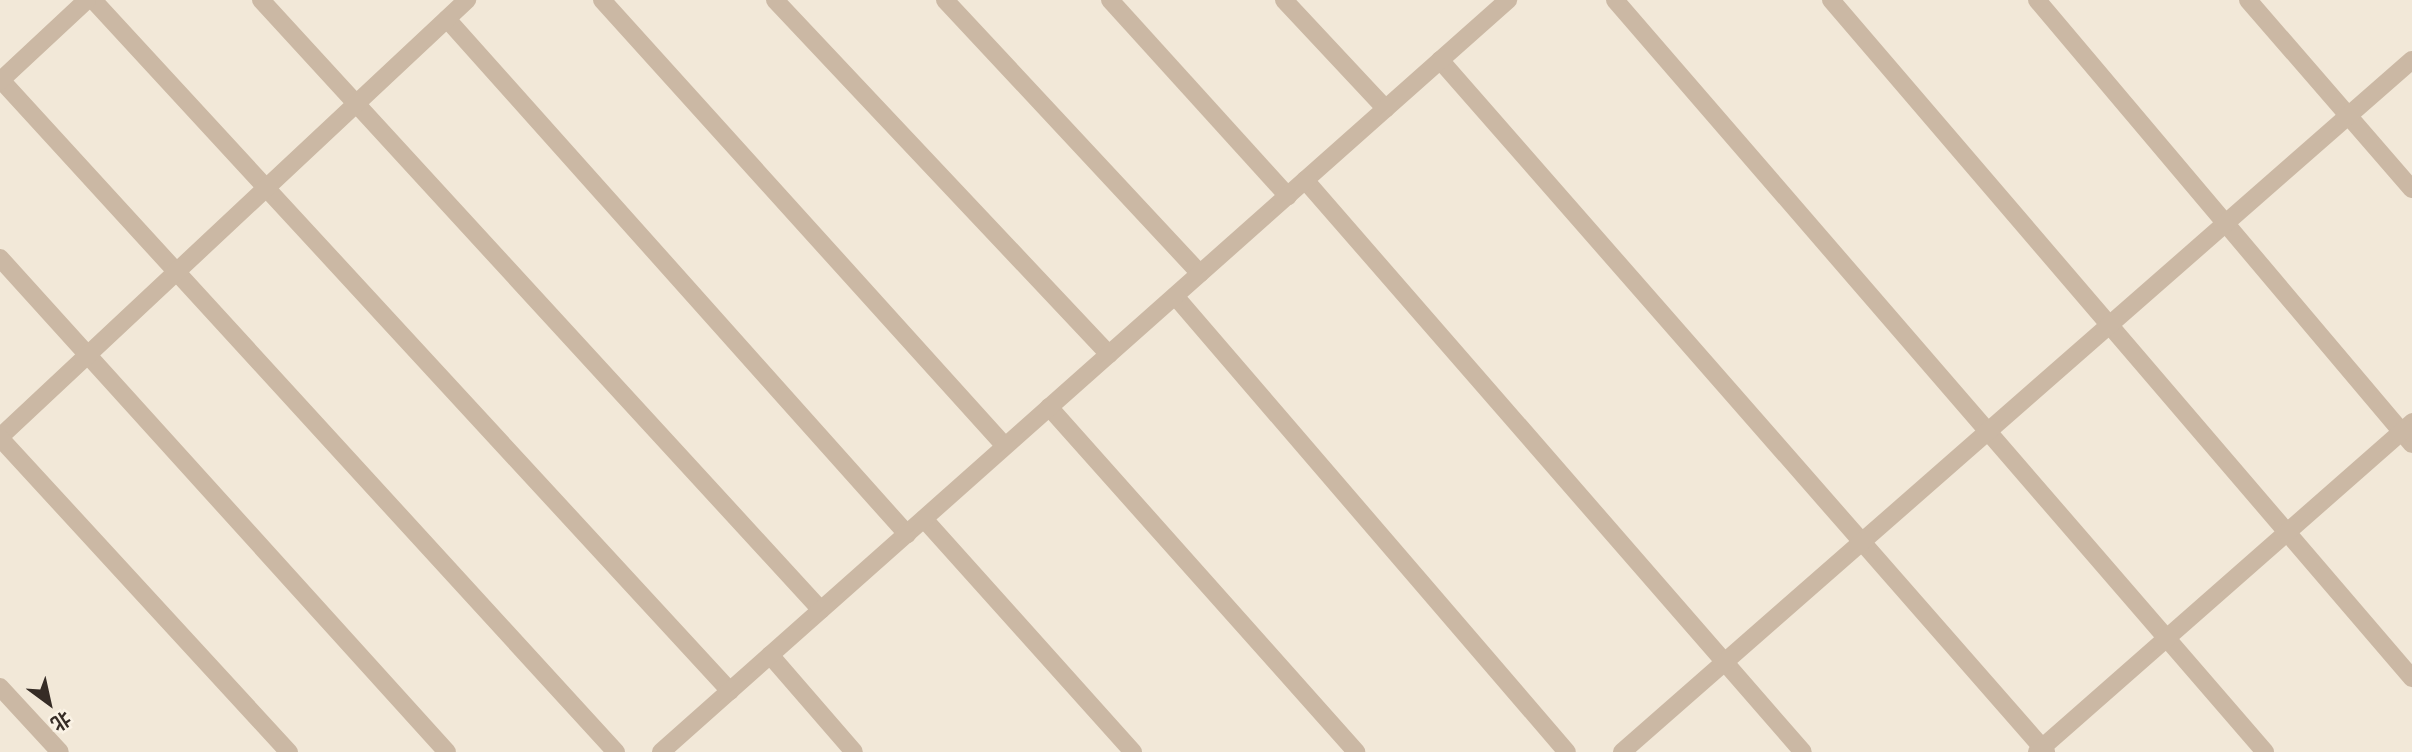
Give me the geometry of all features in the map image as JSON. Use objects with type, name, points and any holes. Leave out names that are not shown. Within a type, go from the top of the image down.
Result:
[{"type":"street","points":[[87,0],[1,80],[616,752]]},
{"type":"street","points":[[93,0],[730,691]]},
{"type":"street","points":[[261,0],[358,102],[821,610]]},
{"type":"street","points":[[289,752],[0,438],[467,0]]},
{"type":"street","points":[[602,0],[1005,446]]},
{"type":"street","points":[[775,0],[1109,354]]},
{"type":"street","points":[[945,0],[1200,273]]},
{"type":"street","points":[[1110,0],[1288,196]]},
{"type":"street","points":[[1284,0],[1386,109]]},
{"type":"street","points":[[661,752],[1508,0]]},
{"type":"street","points":[[1615,0],[2265,752]]},
{"type":"street","points":[[1831,0],[2110,324],[2284,534],[2412,678]]},
{"type":"street","points":[[1440,60],[1863,541],[2041,750],[2284,534],[2408,432],[2037,0]]},
{"type":"street","points":[[2248,0],[2412,189]]},
{"type":"street","points":[[447,19],[907,534]]},
{"type":"street","points":[[1622,752],[2412,60]]},
{"type":"street","points":[[1305,180],[1803,752]]},
{"type":"street","points":[[0,258],[447,752]]},
{"type":"street","points":[[1175,296],[1567,752]]},
{"type":"street","points":[[1049,407],[1356,752]]},
{"type":"street","points":[[924,519],[1133,752]]},
{"type":"street","points":[[770,655],[854,752]]},
{"type":"street","points":[[0,687],[60,752]]}]
